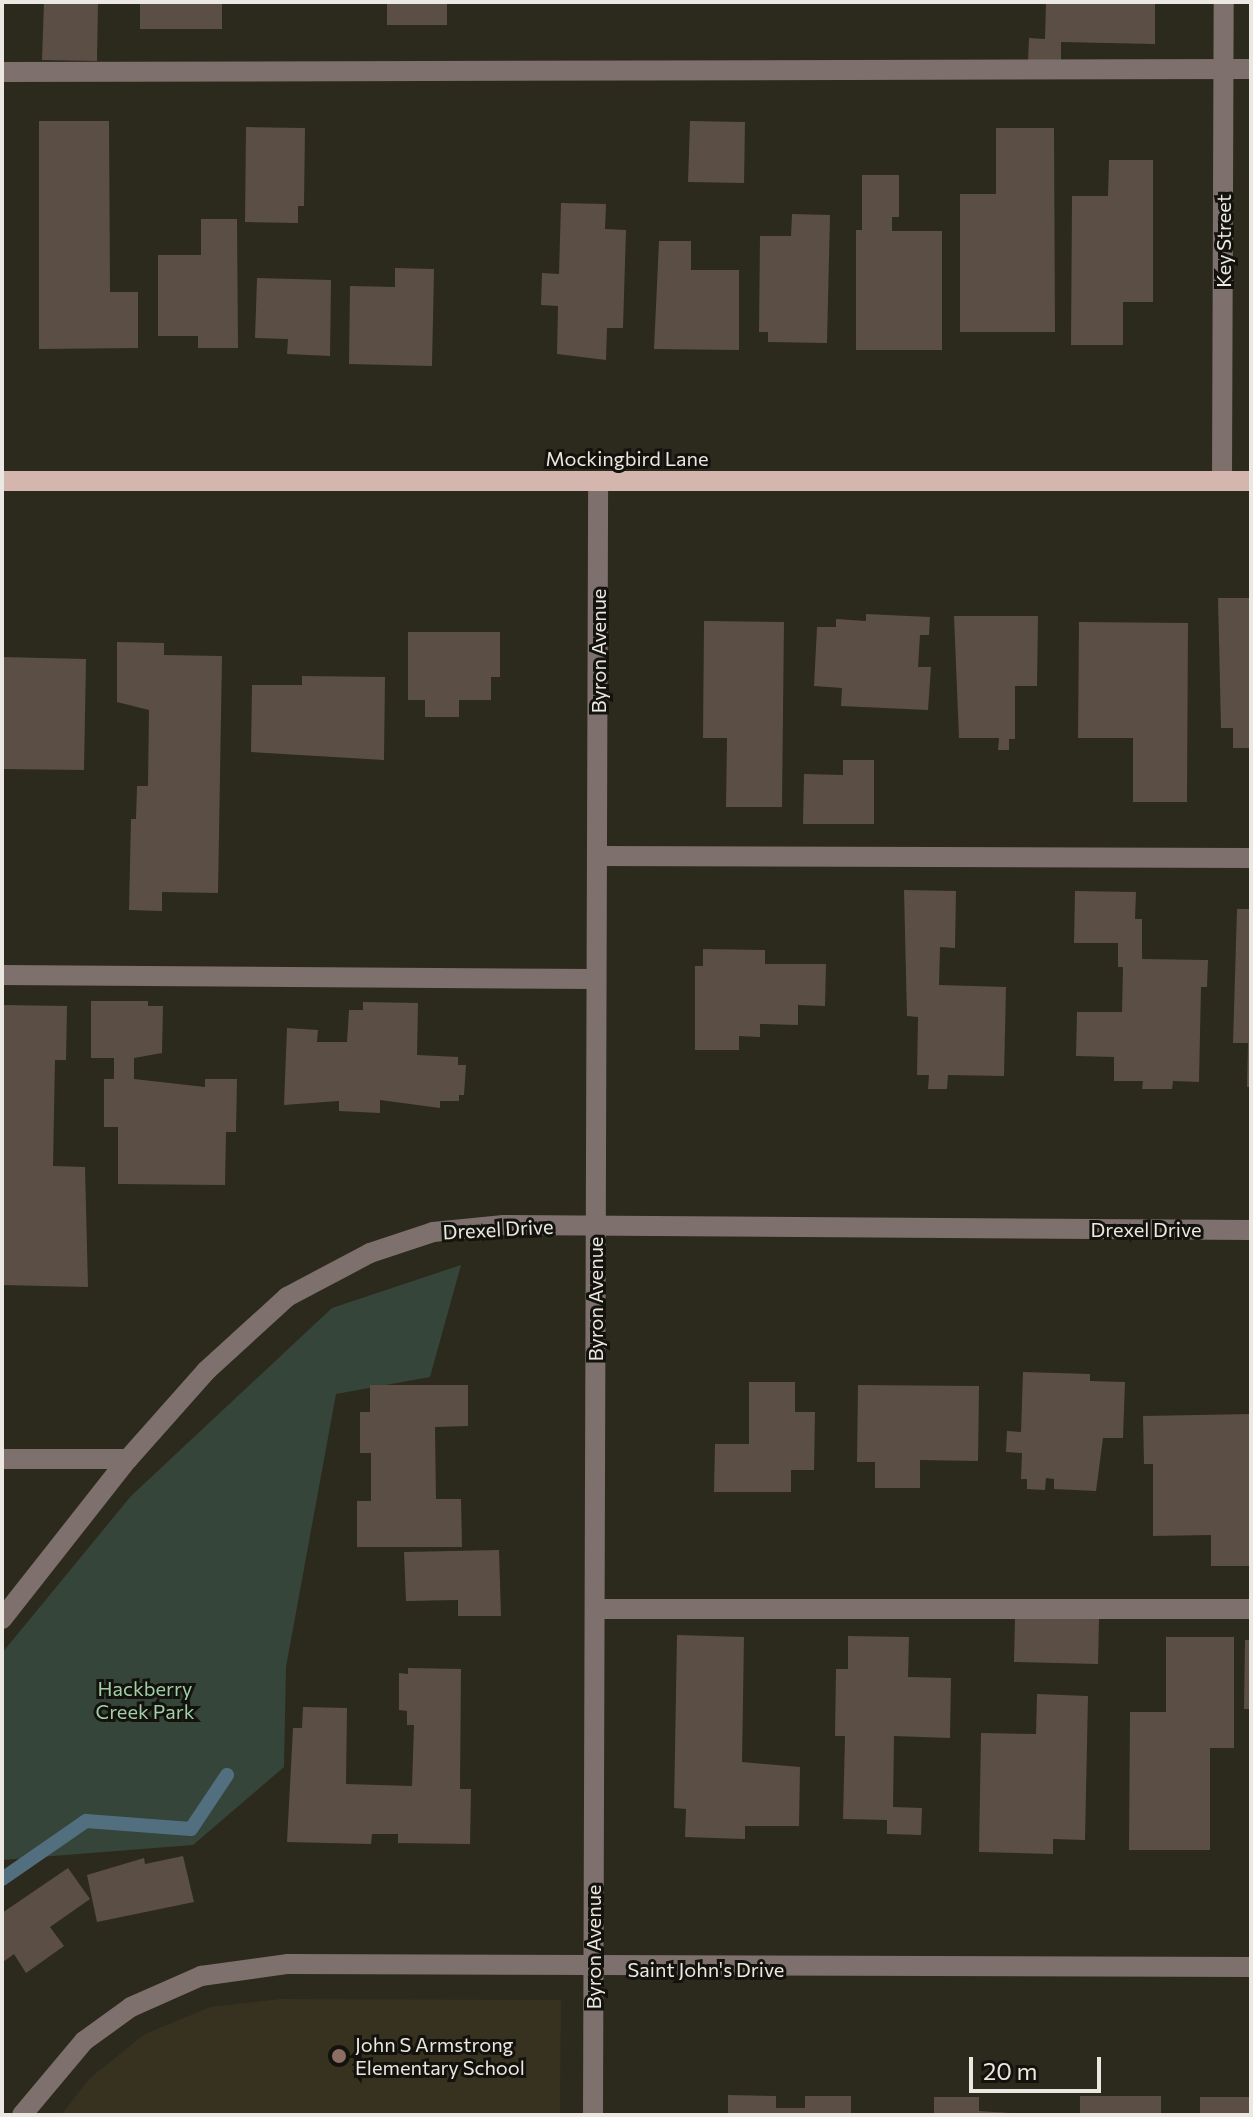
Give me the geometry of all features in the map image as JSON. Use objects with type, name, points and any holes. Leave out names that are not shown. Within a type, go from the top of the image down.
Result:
[{"type":"main road","name":"Mockingbird Lane","points":[[2,481],[1251,481]]},
{"type":"street","name":"Key Street","points":[[1222,481],[1224,2]]},
{"type":"street","points":[[2,72],[1251,69]]},
{"type":"street","name":"Byron Avenue","points":[[593,2115],[598,483]]},
{"type":"street","points":[[598,856],[1251,858]]},
{"type":"street","points":[[2,975],[596,979]]},
{"type":"street","name":"Drexel Drive","points":[[2,1619],[128,1459],[206,1371],[287,1297],[370,1253],[433,1232],[595,1226],[1251,1230]]},
{"type":"street","points":[[2,1459],[128,1459]]},
{"type":"street","points":[[595,1609],[1251,1609]]},
{"type":"street","name":"Saint John's Drive","points":[[22,2115],[84,2041],[131,2007],[201,1976],[288,1964],[592,1969],[1251,1967]]},
{"type":"shaded area","name":"John S Armstrong Elementary School","points":[[280,1999],[561,2000],[560,2115],[61,2115],[90,2078],[145,2034],[210,2007]]},
{"type":"green space","name":"Hackberry Creek Park","points":[[461,1265],[430,1377],[336,1394],[286,1667],[284,1767],[193,1845],[2,1860],[2,1653],[131,1496],[332,1308]]},
{"type":"building","points":[[44,2],[98,2],[97,61],[42,60]]},
{"type":"building","points":[[140,2],[222,2],[222,29],[140,29]]},
{"type":"building","points":[[387,2],[447,2],[447,25],[387,25]]},
{"type":"building","points":[[1046,2],[1155,2],[1155,44],[1061,42],[1061,62],[1028,61],[1029,38],[1045,39]]},
{"type":"building","points":[[39,121],[109,121],[110,292],[138,292],[138,348],[39,349]]},
{"type":"building","points":[[690,121],[745,122],[744,183],[688,182]]},
{"type":"building","points":[[246,127],[305,128],[304,206],[298,206],[298,223],[245,222]]},
{"type":"building","points":[[996,128],[1054,128],[1055,332],[960,332],[960,194],[996,194]]},
{"type":"building","points":[[1109,160],[1153,160],[1153,302],[1123,302],[1123,345],[1071,345],[1072,196],[1108,196]]},
{"type":"building","points":[[862,175],[899,175],[899,217],[892,217],[892,231],[942,231],[942,350],[856,350],[856,230],[862,230]]},
{"type":"building","points":[[561,203],[606,204],[605,229],[626,230],[623,328],[607,328],[606,360],[557,354],[558,306],[541,305],[542,273],[559,274]]},
{"type":"building","points":[[792,214],[830,215],[827,343],[768,342],[768,332],[759,332],[760,236],[791,236]]},
{"type":"building","points":[[201,219],[237,219],[238,348],[198,348],[198,336],[158,336],[158,255],[201,255]]},
{"type":"building","points":[[659,241],[691,241],[691,270],[739,270],[739,350],[654,349]]},
{"type":"building","points":[[395,268],[434,269],[432,366],[349,364],[350,286],[395,287]]},
{"type":"building","points":[[257,278],[331,280],[330,356],[287,354],[288,339],[255,338]]},
{"type":"building","points":[[1218,598],[1251,598],[1251,748],[1233,748],[1233,728],[1221,728]]},
{"type":"building","points":[[866,614],[930,617],[929,635],[920,635],[918,667],[931,667],[928,710],[841,706],[842,688],[814,686],[817,627],[836,627],[836,619],[866,621]]},
{"type":"building","points":[[954,616],[1038,616],[1037,686],[1015,686],[1015,739],[1009,739],[1009,750],[998,750],[999,738],[959,738]]},
{"type":"building","points":[[704,621],[784,622],[782,807],[726,807],[727,738],[703,738]]},
{"type":"building","points":[[1079,622],[1188,623],[1187,802],[1133,802],[1133,738],[1078,738]]},
{"type":"building","points":[[408,632],[500,632],[500,677],[491,677],[491,700],[459,700],[459,717],[425,717],[425,700],[408,700]]},
{"type":"building","points":[[117,642],[164,643],[164,655],[222,656],[218,893],[162,892],[162,911],[129,910],[131,819],[136,819],[137,786],[148,786],[149,710],[117,702]]},
{"type":"building","points":[[2,657],[86,659],[84,770],[2,769]]},
{"type":"building","points":[[302,676],[385,677],[384,760],[251,752],[252,685],[302,685]]},
{"type":"building","points":[[843,760],[874,760],[874,824],[803,824],[804,774],[843,775]]},
{"type":"building","points":[[904,890],[956,891],[955,948],[940,947],[939,985],[1006,987],[1004,1076],[948,1075],[947,1089],[928,1089],[929,1075],[917,1075],[918,1017],[907,1016]]},
{"type":"building","points":[[1075,891],[1136,892],[1135,919],[1142,919],[1142,959],[1208,960],[1207,987],[1201,987],[1199,1082],[1173,1081],[1172,1089],[1142,1089],[1143,1081],[1114,1081],[1114,1057],[1076,1056],[1077,1012],[1122,1012],[1123,967],[1118,967],[1118,943],[1074,943]]},
{"type":"building","points":[[1237,909],[1251,909],[1251,1087],[1247,1087],[1248,1043],[1233,1043]]},
{"type":"building","points":[[703,949],[765,950],[765,964],[826,964],[825,1006],[798,1005],[798,1025],[760,1024],[760,1037],[739,1036],[739,1050],[695,1050],[695,966],[703,966]]},
{"type":"building","points":[[91,1001],[148,1001],[148,1006],[163,1006],[162,1053],[134,1058],[134,1079],[205,1087],[205,1079],[237,1079],[236,1132],[226,1132],[225,1185],[118,1184],[118,1127],[104,1127],[104,1079],[114,1079],[114,1058],[91,1058]]},
{"type":"building","points":[[363,1002],[418,1003],[417,1055],[458,1057],[458,1065],[466,1065],[464,1095],[459,1095],[459,1101],[440,1101],[440,1108],[380,1100],[380,1113],[339,1111],[339,1101],[284,1105],[287,1028],[318,1030],[317,1042],[347,1042],[349,1010],[363,1010]]},
{"type":"building","points":[[2,1005],[67,1006],[66,1060],[55,1060],[53,1166],[85,1167],[88,1287],[2,1285]]},
{"type":"building","points":[[1023,1372],[1090,1374],[1090,1381],[1125,1382],[1123,1438],[1103,1438],[1096,1491],[1054,1489],[1054,1479],[1046,1478],[1045,1490],[1027,1489],[1027,1479],[1021,1479],[1022,1453],[1006,1452],[1007,1431],[1021,1432]]},
{"type":"building","points":[[749,1382],[795,1382],[795,1412],[815,1412],[814,1470],[791,1470],[791,1492],[714,1492],[715,1444],[749,1444]]},
{"type":"building","points":[[370,1385],[468,1385],[468,1426],[435,1427],[436,1499],[461,1499],[462,1547],[357,1547],[357,1501],[371,1501],[371,1453],[360,1453],[360,1412],[370,1412]]},
{"type":"building","points":[[858,1385],[979,1386],[978,1461],[920,1460],[920,1488],[875,1488],[875,1462],[857,1462]]},
{"type":"building","points":[[1251,1414],[1251,1566],[1211,1566],[1211,1535],[1153,1536],[1153,1464],[1144,1464],[1143,1416]]},
{"type":"building","points":[[499,1550],[501,1616],[458,1616],[458,1600],[406,1601],[404,1552]]},
{"type":"building","points":[[1015,1617],[1099,1619],[1098,1664],[1014,1662]]},
{"type":"building","points":[[677,1635],[744,1637],[742,1762],[800,1767],[799,1826],[745,1826],[745,1839],[685,1837],[686,1809],[674,1808]]},
{"type":"building","points":[[848,1636],[909,1637],[908,1677],[951,1678],[950,1738],[894,1736],[893,1807],[922,1808],[921,1835],[887,1834],[887,1820],[843,1819],[845,1736],[835,1736],[836,1669],[848,1669]]},
{"type":"building","points":[[1166,1637],[1234,1637],[1234,1748],[1210,1748],[1210,1850],[1129,1850],[1130,1712],[1166,1712]]},
{"type":"building","points":[[1245,1640],[1251,1640],[1251,1709],[1244,1709]]},
{"type":"building","points":[[408,1668],[461,1669],[460,1789],[471,1789],[470,1844],[398,1843],[398,1834],[372,1834],[371,1844],[287,1842],[293,1728],[302,1728],[303,1707],[347,1708],[346,1784],[412,1786],[414,1725],[407,1725],[407,1711],[399,1710],[399,1673],[408,1674]]},
{"type":"building","points":[[1037,1694],[1088,1696],[1085,1840],[1053,1839],[1053,1854],[979,1852],[981,1733],[1036,1734]]},
{"type":"building","points":[[183,1856],[194,1902],[97,1922],[87,1875],[144,1858],[145,1864]]},
{"type":"building","points":[[68,1868],[90,1899],[50,1927],[64,1946],[26,1973],[14,1954],[3,1962],[2,1913]]},
{"type":"building","points":[[728,2095],[776,2096],[776,2108],[805,2108],[805,2096],[851,2096],[851,2115],[728,2115]]},
{"type":"building","points":[[1080,2096],[1161,2096],[1161,2115],[1080,2115]]},
{"type":"building","points":[[934,2097],[979,2097],[979,2111],[1042,2115],[934,2115]]},
{"type":"building","points":[[1200,2097],[1251,2097],[1251,2115],[1200,2115]]},
{"type":"waterway","points":[[2,1879],[86,1821],[191,1829],[227,1775]]},
{"type":"place","name":"John S Armstrong Elementary School","points":[[339,2056]]}]
